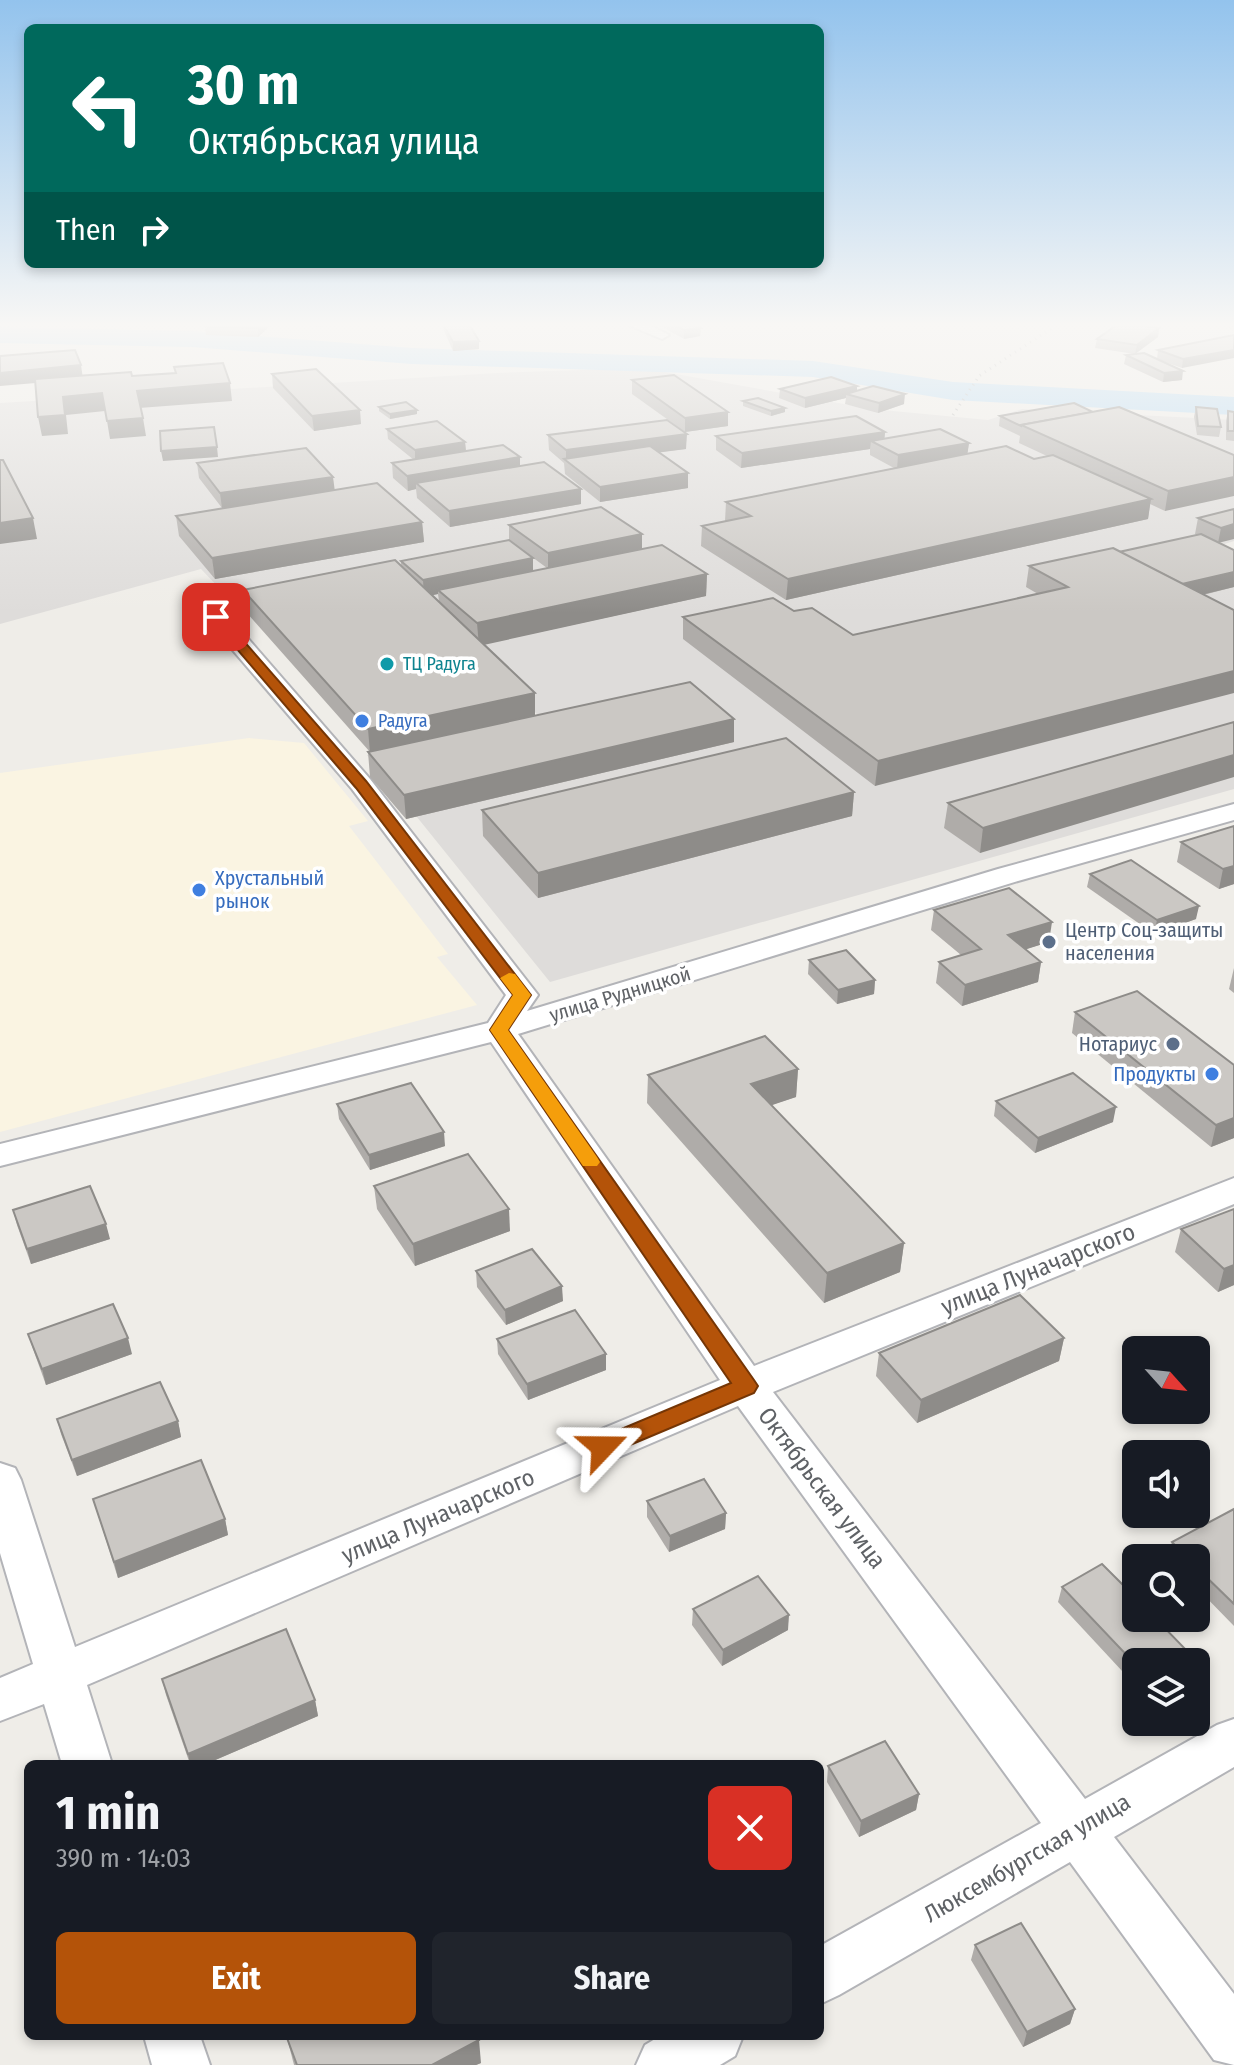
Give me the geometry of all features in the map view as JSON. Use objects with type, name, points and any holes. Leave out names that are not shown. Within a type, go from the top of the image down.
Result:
[{"type":"street","points":[[196,593],[361,784],[522,995],[499,1030]]},
{"type":"street","name":"улица Рудницкой","points":[[0,1155],[499,1030],[1008,875],[1234,812]]},
{"type":"street","name":"Октябрьская улица","points":[[499,1030],[746,1386],[1234,2040]]},
{"type":"street","name":"улица Луначарского","points":[[0,1700],[746,1386],[1234,1190]]},
{"type":"street","points":[[0,1480],[86,1760]]},
{"type":"street","name":"Люксембургская улица","points":[[824,1974],[1234,1741]]},
{"type":"street","points":[[173,2040],[181,2065]]},
{"type":"street","points":[[665,2065],[708,2040]]},
{"type":"shaded area","points":[[0,420],[1234,420],[1234,541],[1215,547],[1234,559],[1234,789],[550,982],[367,755],[540,717],[399,580],[241,611],[201,569],[0,624]]},
{"type":"shaded area","name":"Хрустальный рынок","points":[[249,738],[304,743],[368,821],[349,826],[448,954],[437,957],[477,1005],[0,1132],[0,773]]},
{"type":"building","points":[[664,420],[687,434],[566,450],[548,435]]},
{"type":"building","points":[[825,420],[864,420],[885,432],[742,453],[716,436]]},
{"type":"building","points":[[1009,420],[1047,420],[1021,425]]},
{"type":"building","points":[[1046,420],[1151,420],[1234,455],[1234,477],[1168,491],[1021,425]]},
{"type":"building","points":[[1197,420],[1220,420],[1221,427],[1198,426]]},
{"type":"building","points":[[1228,420],[1234,420],[1234,431],[1228,431]]},
{"type":"building","points":[[437,421],[465,442],[415,450],[387,429]]},
{"type":"building","points":[[214,427],[217,447],[161,451],[160,431]]},
{"type":"building","points":[[940,429],[969,443],[898,455],[871,441]]},
{"type":"building","points":[[503,445],[520,457],[407,476],[392,463]]},
{"type":"building","points":[[650,446],[688,473],[600,487],[564,459]]},
{"type":"building","points":[[1006,446],[1034,459],[1053,455],[1151,499],[788,579],[702,526],[751,516],[726,502]]},
{"type":"building","points":[[306,448],[333,477],[220,493],[197,463]]},
{"type":"building","points":[[0,460],[3,460],[33,518],[0,523]]},
{"type":"building","points":[[544,462],[581,489],[449,511],[416,483]]},
{"type":"building","points":[[377,483],[422,522],[212,558],[176,516]]},
{"type":"building","points":[[601,507],[642,534],[548,553],[509,525]]},
{"type":"building","points":[[1234,509],[1234,524],[1221,528],[1198,518]]},
{"type":"building","points":[[1201,534],[1234,550],[1234,572],[1182,584],[1119,552]]},
{"type":"building","points":[[509,540],[533,558],[423,580],[401,561]]},
{"type":"building","points":[[662,545],[707,574],[477,623],[438,590]]},
{"type":"building","points":[[1113,548],[1234,610],[1234,671],[878,761],[683,617],[773,598],[794,611],[812,608],[853,635],[1068,587],[1029,566]]},
{"type":"building","name":"ТЦ Радуга","points":[[395,560],[535,693],[368,729],[243,590]]},
{"type":"building","points":[[690,682],[734,719],[404,795],[368,752]]},
{"type":"building","points":[[1234,722],[1234,755],[983,828],[948,803]]},
{"type":"building","points":[[786,738],[854,792],[538,873],[482,810]]},
{"type":"building","points":[[1234,826],[1234,866],[1223,869],[1181,842]]},
{"type":"building","points":[[1131,860],[1199,906],[1157,920],[1090,874]]},
{"type":"building","points":[[1009,888],[1052,922],[1008,935],[1041,962],[965,985],[939,962],[981,949],[934,910]]},
{"type":"building","points":[[846,950],[875,980],[838,990],[809,960]]},
{"type":"building","points":[[1137,991],[1234,1065],[1234,1118],[1216,1125],[1075,1012]]},
{"type":"building","points":[[765,1036],[798,1069],[751,1084],[904,1243],[827,1273],[648,1075]]},
{"type":"building","points":[[1073,1073],[1116,1107],[1038,1138],[996,1101]]},
{"type":"building","points":[[411,1083],[444,1132],[369,1155],[337,1104]]},
{"type":"building","points":[[468,1154],[509,1209],[413,1244],[374,1186]]},
{"type":"building","points":[[90,1186],[106,1224],[27,1249],[13,1210]]},
{"type":"building","points":[[1234,1209],[1234,1265],[1224,1269],[1181,1229]]},
{"type":"building","points":[[532,1249],[562,1286],[505,1310],[476,1271]]},
{"type":"building","points":[[1020,1295],[1064,1338],[921,1400],[879,1353]]},
{"type":"building","points":[[113,1304],[128,1338],[42,1369],[28,1334]]},
{"type":"building","points":[[575,1310],[606,1354],[527,1384],[497,1339]]},
{"type":"building","points":[[160,1382],[178,1421],[72,1460],[57,1419]]},
{"type":"building","points":[[201,1460],[225,1519],[114,1562],[93,1499]]},
{"type":"building","points":[[704,1479],[726,1513],[670,1536],[647,1501]]},
{"type":"building","points":[[1234,1509],[1234,1604],[1210,1581],[1210,1544],[1172,1542],[1198,1528],[1210,1528],[1210,1522]]},
{"type":"building","points":[[1102,1564],[1122,1584],[1122,1632],[1169,1632],[1184,1648],[1122,1650],[1062,1587]]},
{"type":"building","points":[[758,1576],[789,1615],[723,1650],[693,1609]]},
{"type":"building","points":[[286,1629],[315,1700],[188,1754],[162,1679]]},
{"type":"building","points":[[885,1741],[919,1794],[861,1821],[828,1766]]},
{"type":"building","points":[[1021,1923],[1075,2009],[1027,2032],[975,1945]]},
{"type":"building","points":[[288,2040],[479,2040],[432,2065],[297,2065]]},
{"type":"slow traffic","points":[[509,978],[522,995],[499,1030],[590,1162]]},
{"type":"place","name":"ТЦ Радуга","points":[[387,664]]},
{"type":"place","name":"Радуга","points":[[362,721]]},
{"type":"place","name":"Хрустальный рынок","points":[[199,890]]},
{"type":"place","name":"Центр Соц-защиты населения","points":[[1049,942]]},
{"type":"place","name":"Нотариус","points":[[1173,1044]]},
{"type":"place","name":"Продукты","points":[[1212,1074]]},
{"type":"route","points":[[216,617],[361,784],[522,995],[499,1030],[746,1386],[603,1447]]}]
